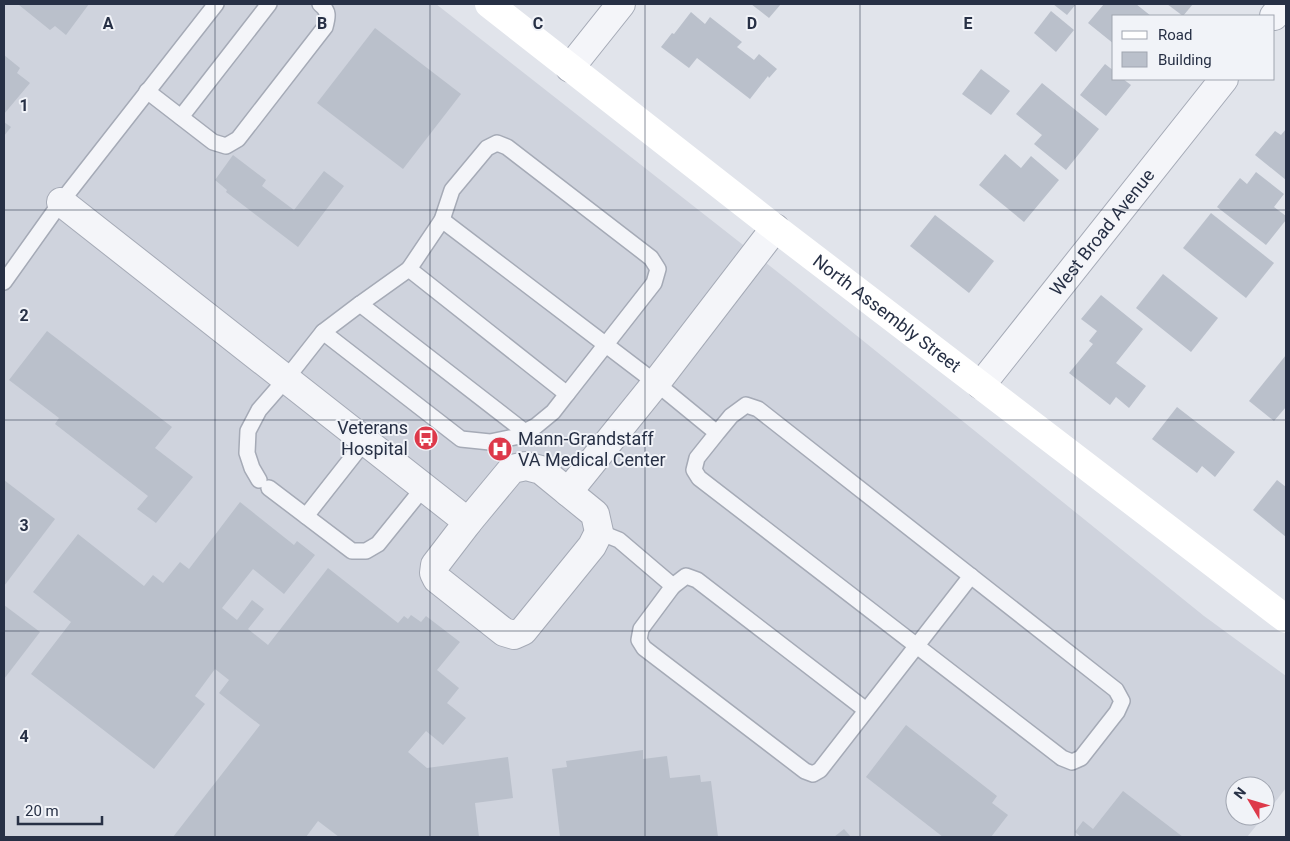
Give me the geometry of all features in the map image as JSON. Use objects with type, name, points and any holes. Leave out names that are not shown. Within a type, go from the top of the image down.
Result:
[{"type":"main road","name":"North Assembly Street","points":[[489,4],[775,228],[1286,619]]},
{"type":"street","points":[[570,68],[621,4]]},
{"type":"street","points":[[1275,15],[1284,4]]},
{"type":"street","name":"West Broad Avenue","points":[[980,385],[1223,80]]},
{"type":"street","points":[[61,202],[468,522]]},
{"type":"street","points":[[568,492],[656,383],[775,228]]},
{"type":"street","points":[[526,466],[541,470],[568,492],[595,514],[599,532],[592,546],[524,631],[514,635],[504,632],[437,579],[434,573],[435,565],[512,469],[526,466]]},
{"type":"lane","points":[[4,282],[61,202],[216,4]]},
{"type":"lane","points":[[181,117],[269,4]]},
{"type":"lane","points":[[147,91],[214,142],[226,146],[238,139],[325,27],[328,15],[320,4]]},
{"type":"lane","points":[[324,332],[461,439],[490,442],[515,437],[536,426],[553,412],[607,345],[654,283],[658,269],[651,258],[507,147],[497,143],[487,148],[452,190],[442,220],[409,269],[324,332],[260,410],[248,431],[246,453],[252,468],[264,484],[352,551],[366,551],[378,544],[424,487]]},
{"type":"lane","points":[[442,220],[607,345],[717,433]]},
{"type":"lane","points":[[409,269],[567,394]]},
{"type":"lane","points":[[360,304],[525,432]]},
{"type":"lane","points":[[746,405],[758,408],[1116,690],[1122,701],[1117,712],[1081,758],[1072,762],[1062,758],[700,478],[694,470],[697,458],[717,433],[731,416],[746,405]]},
{"type":"lane","points":[[306,516],[366,441]]},
{"type":"lane","points":[[599,532],[619,540],[673,586]]},
{"type":"lane","points":[[866,710],[697,580],[686,576],[673,586],[641,629],[639,640],[644,648],[805,771],[813,774],[820,770],[971,576]]},
{"type":"shaded area","name":"Mann-Grandstaff VA Medical Center","points":[[4,4],[436,4],[789,281],[1204,616],[1286,676],[1286,788],[1275,802],[1275,776],[1225,776],[1225,826],[1256,826],[1247,837],[4,837]]},
{"type":"building","points":[[20,4],[89,4],[66,35],[55,26],[50,30]]},
{"type":"building","points":[[751,4],[781,4],[769,18]]},
{"type":"building","points":[[1053,4],[1076,4],[1067,15]]},
{"type":"building","points":[[1104,4],[1136,4],[1150,15],[1112,15],[1112,42],[1088,23]]},
{"type":"building","points":[[1167,4],[1193,4],[1184,15]]},
{"type":"building","points":[[1051,11],[1074,30],[1056,52],[1034,33]]},
{"type":"building","points":[[691,12],[705,24],[710,17],[742,42],[737,47],[754,60],[759,54],[777,69],[769,78],[768,76],[750,99],[697,58],[689,68],[661,47]]},
{"type":"building","points":[[375,28],[461,94],[403,169],[317,103]]},
{"type":"building","points":[[4,55],[20,68],[17,73],[30,83],[4,114]]},
{"type":"building","points":[[1105,64],[1112,69],[1112,80],[1124,80],[1131,85],[1106,116],[1080,95]]},
{"type":"building","points":[[981,69],[1010,91],[991,115],[962,94]]},
{"type":"building","points":[[1042,83],[1099,129],[1066,170],[1034,144],[1042,135],[1016,114]]},
{"type":"building","points":[[4,122],[11,127],[4,136]]},
{"type":"building","points":[[1286,129],[1286,180],[1255,155],[1275,131],[1281,135]]},
{"type":"building","points":[[1005,154],[1021,168],[1031,156],[1059,180],[1024,222],[979,185]]},
{"type":"building","points":[[233,155],[266,180],[262,186],[294,210],[324,171],[344,186],[298,247],[226,192],[227,190],[215,180]]},
{"type":"building","points":[[1256,172],[1284,194],[1274,207],[1286,216],[1286,220],[1266,245],[1217,207],[1240,178],[1247,184]]},
{"type":"building","points":[[1211,213],[1274,263],[1246,298],[1183,248]]},
{"type":"building","points":[[935,215],[994,261],[969,293],[910,246]]},
{"type":"building","points":[[1163,274],[1218,318],[1191,352],[1136,308]]},
{"type":"building","points":[[1101,295],[1143,329],[1116,363],[1146,386],[1129,408],[1116,397],[1110,405],[1069,373],[1093,344],[1089,341],[1097,331],[1081,319]]},
{"type":"building","points":[[47,331],[172,427],[155,448],[193,477],[156,523],[137,509],[148,496],[55,424],[59,418],[9,380]]},
{"type":"building","points":[[1286,355],[1286,407],[1274,421],[1249,401]]},
{"type":"building","points":[[1177,407],[1235,452],[1215,477],[1202,466],[1197,473],[1152,439]]},
{"type":"building","points":[[4,480],[55,519],[4,586]]},
{"type":"building","points":[[1277,480],[1286,487],[1286,537],[1253,510]]},
{"type":"building","points":[[240,502],[294,545],[297,541],[315,555],[284,594],[253,569],[222,608],[237,620],[252,600],[264,609],[248,629],[268,645],[328,568],[398,623],[404,616],[408,619],[411,615],[421,622],[426,616],[460,642],[437,670],[459,688],[447,703],[466,718],[443,745],[426,731],[408,752],[427,768],[508,757],[513,798],[475,803],[479,837],[339,837],[318,821],[306,837],[173,837],[260,725],[219,693],[229,680],[215,669],[195,696],[205,704],[154,769],[31,674],[71,622],[33,592],[78,534],[144,586],[153,575],[163,583],[180,562],[189,569]]},
{"type":"building","points":[[4,605],[40,632],[4,679]]},
{"type":"building","points":[[906,725],[997,796],[992,803],[1008,815],[991,837],[943,837],[866,777]]},
{"type":"building","points":[[643,750],[643,759],[667,756],[670,778],[700,775],[701,782],[711,781],[718,837],[560,837],[552,769],[567,767],[566,761]]},
{"type":"building","points":[[1123,791],[1183,837],[1081,837],[1075,832],[1083,821],[1093,829]]},
{"type":"building","points":[[844,829],[851,837],[834,837]]},
{"type":"place","name":"Veterans Hospital","points":[[426,438]]},
{"type":"place","name":"Mann-Grandstaff VA Medical Center","points":[[500,449]]}]
